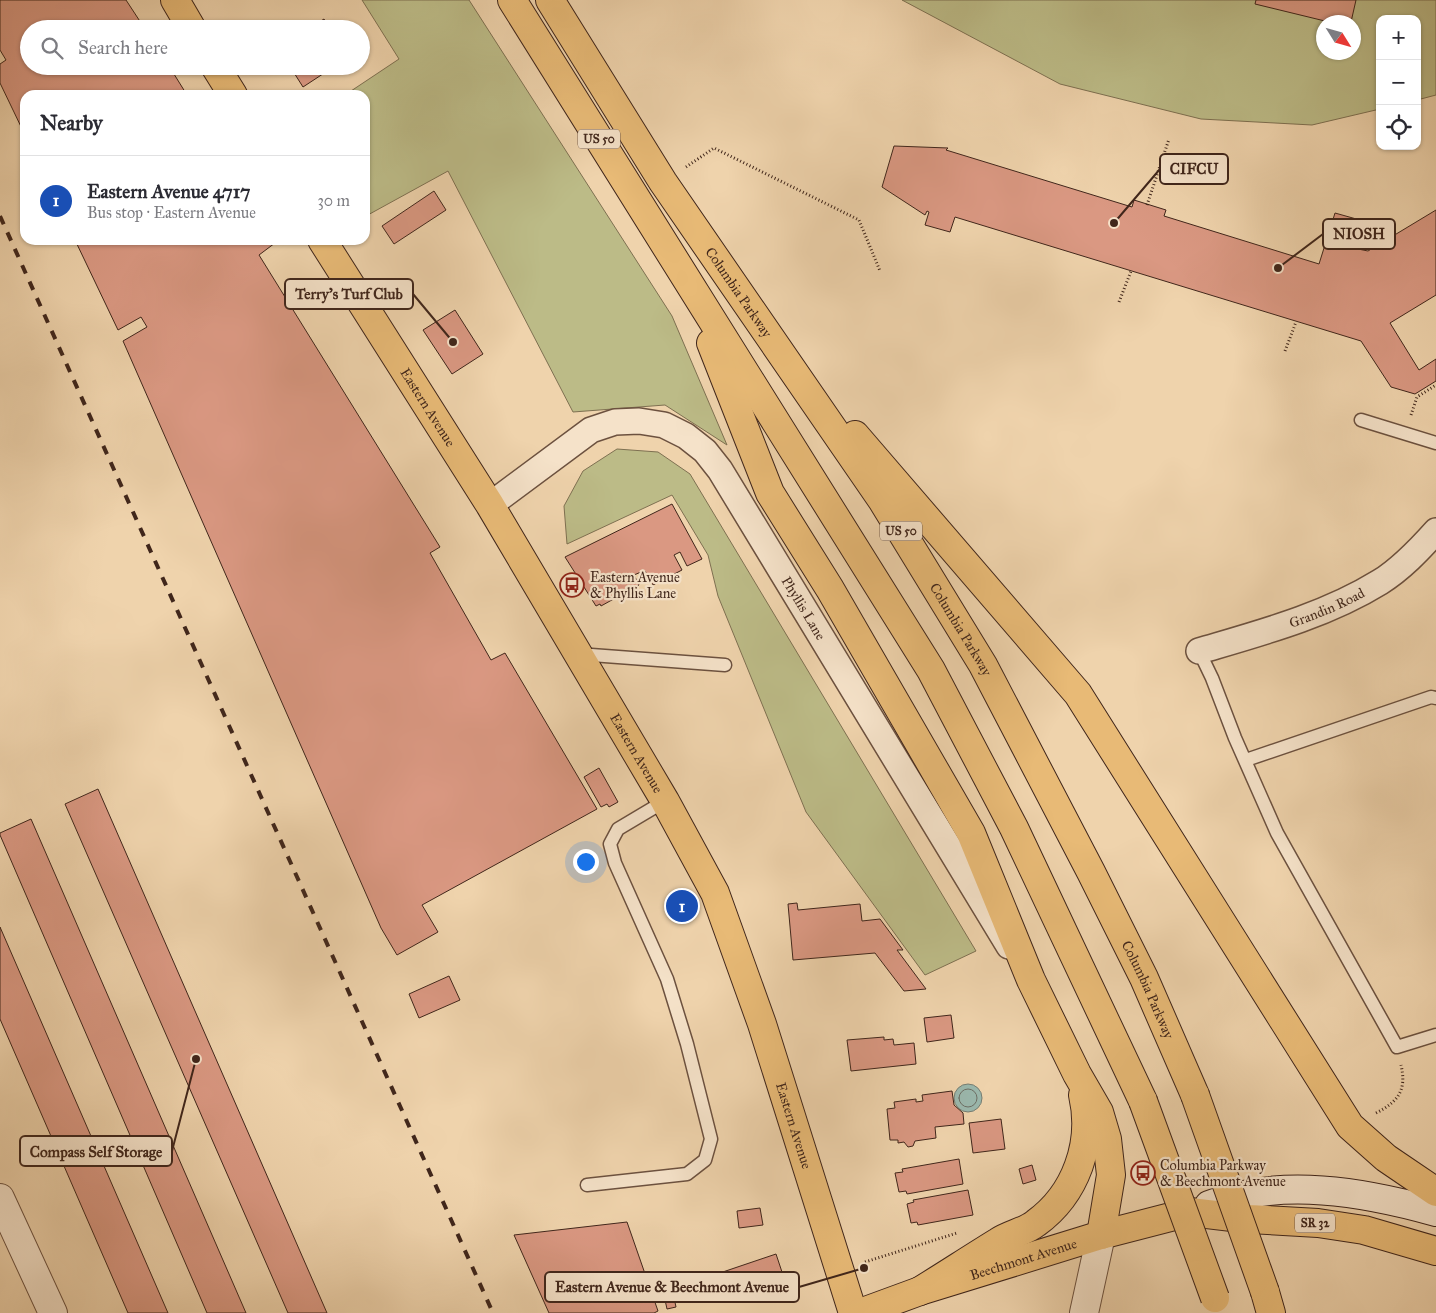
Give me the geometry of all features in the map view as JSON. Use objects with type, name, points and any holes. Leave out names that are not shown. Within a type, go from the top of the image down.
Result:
[{"type":"main road","points":[[175,0],[187,20]]},
{"type":"main road","name":"US 50","points":[[512,0],[931,670],[1014,828],[1143,1101],[1217,1305]]},
{"type":"main road","name":"Columbia Parkway","points":[[550,0],[663,182],[882,500],[983,665],[1135,960],[1195,1095],[1268,1303]]},
{"type":"main road","points":[[221,75],[230,90]]},
{"type":"main road","name":"Eastern Avenue","points":[[325,245],[490,506],[666,801],[715,893],[737,949],[852,1313]]},
{"type":"main road","points":[[686,278],[770,493],[830,589],[971,833],[1031,980],[1077,1074],[1099,1112],[1107,1139],[1111,1175],[1101,1235],[1084,1313]]},
{"type":"main road","points":[[759,323],[1078,694],[1350,1126],[1386,1158],[1436,1192]]},
{"type":"main road","points":[[920,1291],[1000,1240],[1034,1225],[1051,1212],[1069,1190],[1083,1149],[1086,1122],[1084,1098],[1077,1074]]},
{"type":"main road","name":"Beechmont Avenue","points":[[860,1313],[920,1291],[1101,1235],[1190,1212],[1228,1197],[1273,1191],[1320,1191],[1369,1196],[1436,1212]]},
{"type":"main road","points":[[0,1198],[53,1313]]},
{"type":"main road","name":"Beechmont Avenue","points":[[1190,1212],[1249,1219],[1318,1223],[1364,1230],[1436,1251]]},
{"type":"street","name":"Phyllis Lane","points":[[490,506],[592,430],[615,422],[639,421],[664,426],[686,436],[705,451],[720,470],[973,891],[1031,980]]},
{"type":"street","name":"Grandin Road","points":[[1199,651],[1329,609],[1380,582],[1414,555],[1436,532]]},
{"type":"lane","points":[[1361,420],[1436,443]]},
{"type":"lane","points":[[1199,651],[1277,833],[1397,1047],[1436,1035]]},
{"type":"lane","points":[[578,654],[725,665]]},
{"type":"lane","points":[[1246,760],[1431,697],[1436,698]]},
{"type":"lane","points":[[587,1185],[687,1174],[705,1160],[711,1139],[687,1044],[667,979],[615,862],[610,844],[618,829],[666,801]]},
{"type":"path","points":[[1147,205],[1169,139]]},
{"type":"path","points":[[684,168],[714,148],[860,220],[880,271]]},
{"type":"path","points":[[1119,302],[1131,271]]},
{"type":"path","points":[[1285,351],[1296,322]]},
{"type":"path","points":[[1410,416],[1417,397],[1436,385]]},
{"type":"path","points":[[1369,1116],[1389,1106],[1400,1095],[1404,1076],[1397,1047]]},
{"type":"path","points":[[865,1262],[923,1245]]},
{"type":"shaded area","points":[[362,0],[469,0],[672,316],[727,445],[665,405],[573,412],[448,171],[370,214],[370,90],[352,90],[399,59]]},
{"type":"shaded area","points":[[902,0],[1436,0],[1436,95],[1421,99],[1421,15],[1376,15],[1376,110],[1312,125],[1201,119],[1060,84]]},
{"type":"shaded area","points":[[617,449],[658,452],[690,474],[976,951],[925,975],[806,812],[718,596],[708,555],[672,495],[567,544],[564,506],[583,471]]},
{"type":"water","points":[[968,1084],[978,1088],[982,1098],[978,1108],[968,1112],[958,1108],[954,1098],[958,1088]]},
{"type":"building","points":[[0,0],[126,0],[139,20],[20,20],[20,75],[175,75],[184,90],[20,90],[20,125],[0,83],[0,64],[6,60],[0,50]]},
{"type":"building","points":[[1256,0],[1356,0],[1353,15],[1316,15],[1316,19],[1255,4]]},
{"type":"building","points":[[295,75],[321,75],[303,87]]},
{"type":"building","points":[[894,146],[948,148],[946,150],[1132,207],[1134,200],[1166,210],[1164,216],[1319,264],[1335,213],[1367,222],[1358,249],[1368,251],[1436,210],[1436,295],[1390,323],[1419,370],[1436,359],[1436,381],[1415,394],[1391,387],[1361,341],[955,217],[950,232],[925,225],[929,212],[927,211],[925,215],[882,187]]},
{"type":"building","points":[[434,191],[446,210],[394,244],[382,226]]},
{"type":"building","points":[[77,245],[272,245],[259,255],[440,547],[430,553],[491,660],[505,653],[597,809],[422,905],[438,932],[397,955],[381,928],[123,341],[147,327],[141,317],[118,330]]},
{"type":"building","points":[[455,310],[483,354],[452,374],[423,330]]},
{"type":"building","points":[[672,504],[702,559],[687,566],[680,552],[674,555],[682,570],[653,585],[645,571],[641,572],[634,575],[639,585],[601,606],[600,604],[596,606],[565,557]]},
{"type":"building","points":[[599,768],[618,802],[609,807],[607,804],[601,807],[584,777]]},
{"type":"building","points":[[98,789],[327,1313],[288,1313],[65,804]]},
{"type":"building","points":[[31,819],[246,1313],[207,1313],[0,835],[0,833]]},
{"type":"building","points":[[797,903],[798,910],[860,904],[862,921],[880,919],[903,950],[897,950],[926,989],[904,991],[875,953],[793,960],[788,904]]},
{"type":"building","points":[[0,927],[168,1313],[128,1313],[0,1019]]},
{"type":"building","points":[[449,976],[460,1000],[419,1018],[409,994]]},
{"type":"building","points":[[951,1015],[954,1038],[927,1042],[924,1018]]},
{"type":"building","points":[[884,1037],[884,1040],[893,1039],[894,1045],[914,1043],[916,1064],[851,1071],[847,1040]]},
{"type":"building","points":[[952,1091],[954,1105],[963,1113],[964,1124],[935,1127],[936,1138],[915,1141],[913,1146],[908,1147],[904,1142],[898,1143],[898,1140],[890,1140],[887,1109],[895,1108],[894,1102],[916,1099],[916,1102],[923,1101],[922,1095]]},
{"type":"building","points":[[1001,1119],[1005,1149],[973,1153],[969,1123]]},
{"type":"building","points":[[959,1159],[963,1184],[907,1194],[906,1191],[899,1192],[895,1173],[903,1172],[902,1169]]},
{"type":"building","points":[[1032,1165],[1036,1180],[1023,1184],[1019,1169]]},
{"type":"building","points":[[968,1190],[973,1215],[918,1225],[917,1222],[911,1223],[907,1204],[914,1202],[913,1200]]},
{"type":"building","points":[[760,1208],[763,1225],[739,1228],[737,1211]]},
{"type":"building","points":[[627,1222],[658,1311],[654,1313],[549,1313],[514,1235]]},
{"type":"building","points":[[776,1254],[785,1281],[731,1300],[728,1294],[712,1300],[705,1278]]},
{"type":"building","points":[[669,1275],[676,1307],[667,1309],[660,1277]]},
{"type":"railway","points":[[0,216],[493,1313]]},
{"type":"place","name":"CIFCU","points":[[1114,223]]},
{"type":"place","name":"NIOSH","points":[[1278,268]]},
{"type":"place","name":"Terry's Turf Club","points":[[453,342]]},
{"type":"place","name":"Eastern Avenue & Phyllis Lane","points":[[572,585]]},
{"type":"place","name":"Eastern Avenue 4717","points":[[682,906]]},
{"type":"place","name":"Compass Self Storage","points":[[196,1059]]},
{"type":"place","name":"Columbia Parkway & Beechmont Avenue","points":[[1143,1173]]},
{"type":"place","name":"Eastern Avenue & Beechmont Avenue","points":[[864,1268]]}]
